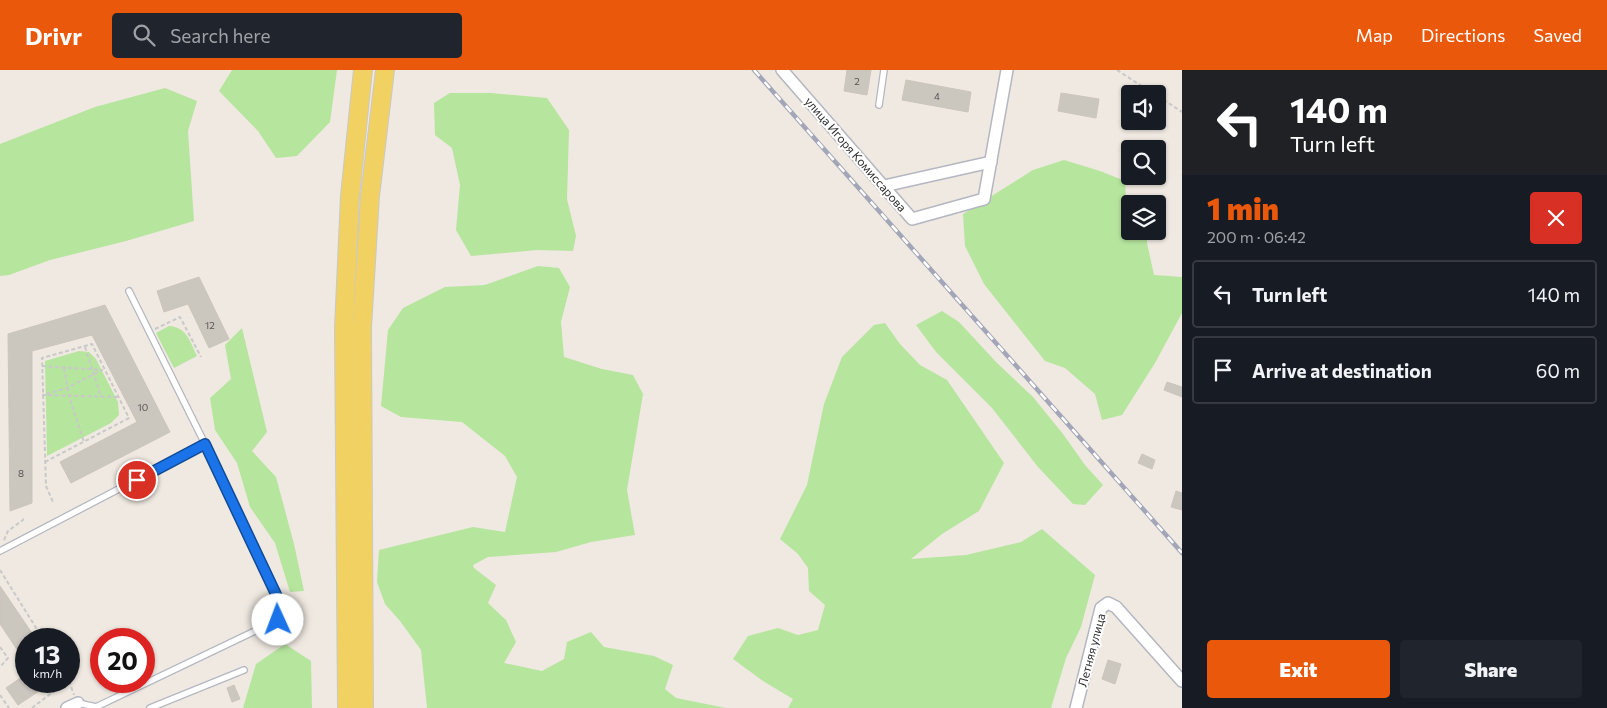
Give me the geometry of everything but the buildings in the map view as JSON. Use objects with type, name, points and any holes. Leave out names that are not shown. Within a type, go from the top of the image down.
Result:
[{"type":"main road","points":[[347,708],[344,328],[350,196],[363,70]]},
{"type":"main road","points":[[364,708],[362,328],[370,196],[385,70]]},
{"type":"street","name":"улица Игоря Комиссарова","points":[[782,70],[912,219],[984,199],[1007,70]]},
{"type":"street","points":[[884,186],[991,162]]},
{"type":"street","name":"Летняя улица","points":[[1076,708],[1102,608],[1108,603],[1116,607],[1182,681]]},
{"type":"lane","points":[[879,106],[884,70]]},
{"type":"lane","points":[[73,706],[96,707],[278,620],[282,607],[205,444],[129,291]]},
{"type":"lane","points":[[0,550],[205,444]]},
{"type":"lane","points":[[151,708],[244,670]]},
{"type":"path","points":[[1117,70],[1140,85]]},
{"type":"path","points":[[1166,101],[1182,112]]},
{"type":"path","points":[[149,332],[180,318],[201,357]]},
{"type":"path","points":[[45,462],[130,418],[92,344],[42,358],[42,366],[45,462],[46,486],[52,502]]},
{"type":"path","points":[[85,346],[101,397]]},
{"type":"path","points":[[42,366],[102,370],[67,388],[43,395]]},
{"type":"path","points":[[64,368],[69,396],[84,442]]},
{"type":"path","points":[[43,395],[119,397]]},
{"type":"path","points":[[0,550],[8,531],[23,520],[23,516]]},
{"type":"path","points":[[0,570],[36,628]]},
{"type":"path","points":[[0,647],[8,658],[0,667]]},
{"type":"path","points":[[32,708],[52,693]]},
{"type":"path","points":[[70,693],[73,706]]},
{"type":"path","points":[[0,694],[9,708]]},
{"type":"green space","points":[[232,70],[337,70],[330,122],[297,156],[276,158],[258,131],[219,91]]},
{"type":"green space","points":[[165,88],[197,101],[188,131],[194,221],[126,241],[50,260],[9,275],[0,276],[0,144],[95,107]]},
{"type":"green space","points":[[450,93],[490,93],[547,98],[569,130],[567,199],[576,236],[573,251],[537,250],[471,256],[456,230],[460,185],[452,148],[435,135],[434,103]]},
{"type":"green space","points":[[1064,160],[1121,179],[1121,185],[1125,185],[1126,195],[1121,195],[1121,240],[1147,240],[1154,275],[1182,277],[1182,313],[1155,363],[1122,415],[1102,420],[1095,394],[1065,368],[1045,361],[984,284],[965,246],[963,214],[1033,170]]},
{"type":"green space","points":[[538,266],[559,268],[570,287],[561,322],[564,357],[602,369],[633,375],[643,394],[627,490],[635,535],[591,542],[556,552],[488,557],[473,565],[474,568],[496,585],[488,603],[506,620],[516,642],[504,663],[542,671],[564,659],[567,642],[591,632],[604,647],[654,656],[673,665],[665,689],[676,698],[726,708],[427,708],[421,650],[385,604],[377,582],[379,550],[473,527],[505,532],[517,477],[505,456],[462,422],[401,417],[381,406],[388,330],[403,308],[445,287],[485,285]]},
{"type":"green space","points":[[942,311],[959,322],[997,363],[1033,397],[1085,465],[1103,485],[1085,505],[1073,504],[1038,467],[992,408],[936,352],[916,325]]},
{"type":"green space","points":[[885,323],[900,344],[920,365],[947,380],[1004,463],[979,511],[942,534],[911,559],[966,555],[1021,542],[1042,529],[1095,575],[1081,627],[1066,658],[1051,708],[788,708],[793,699],[763,681],[733,659],[748,636],[778,628],[798,635],[818,630],[825,605],[809,591],[808,568],[798,554],[780,539],[807,485],[824,404],[842,357],[874,325]]},
{"type":"green space","points":[[169,326],[184,332],[197,356],[174,368],[156,333]]},
{"type":"green space","points":[[242,328],[267,432],[252,451],[276,477],[304,591],[290,592],[275,543],[250,507],[237,463],[215,430],[210,398],[231,379],[225,345]]},
{"type":"green space","points":[[79,351],[89,352],[96,359],[118,402],[119,415],[111,423],[47,456],[45,361]]},
{"type":"green space","points":[[285,644],[311,661],[312,708],[243,708],[256,664]]},
{"type":"railway","points":[[754,70],[1182,553]]},
{"type":"route","points":[[137,480],[205,444],[282,607],[278,620]]}]
